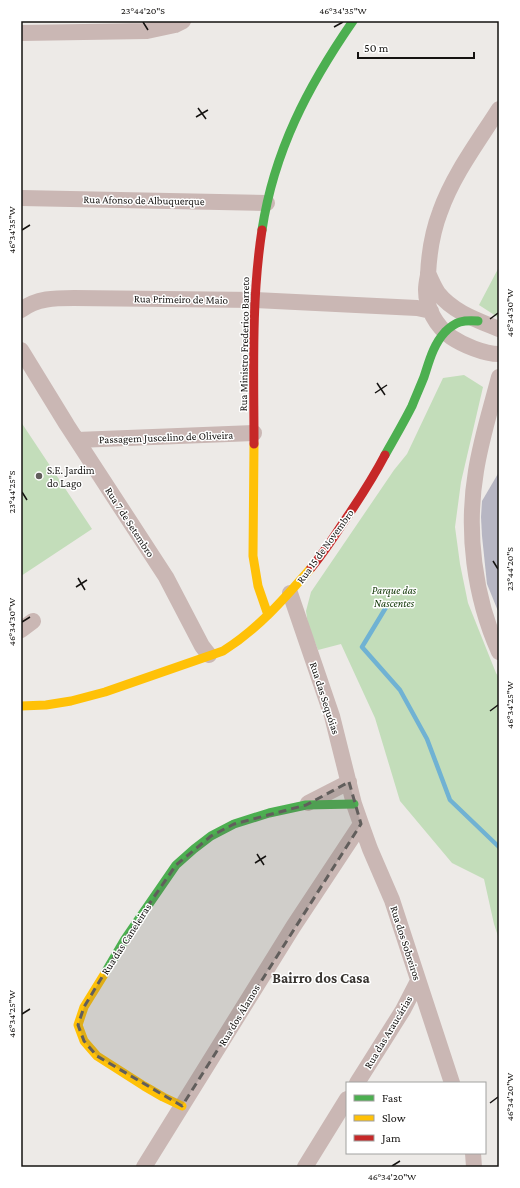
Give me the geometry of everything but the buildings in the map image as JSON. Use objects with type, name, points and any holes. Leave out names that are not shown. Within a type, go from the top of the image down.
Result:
[{"type":"street","points":[[21,33],[69,26],[148,31],[175,25],[183,21]]},
{"type":"street","name":"Rua Ministro Frederico Barreto","points":[[268,614],[260,596],[255,577],[253,556],[255,300],[261,240],[272,182],[291,127],[322,68],[353,21]]},
{"type":"street","points":[[499,109],[455,178],[440,211],[429,253],[426,290],[429,307],[438,325],[445,332],[459,342],[483,351],[499,354]]},
{"type":"street","name":"Rua Afonso de Albuquerque","points":[[21,198],[267,203]]},
{"type":"street","points":[[428,274],[438,292],[446,301],[459,311],[478,321],[499,329]]},
{"type":"street","name":"Rua Primeiro de Maio","points":[[24,308],[40,300],[52,298],[74,298],[255,300],[417,308],[431,311]]},
{"type":"street","points":[[445,332],[452,326],[462,321],[478,321]]},
{"type":"street","name":"Rua 15 de Novembro","points":[[21,706],[46,705],[71,701],[105,692],[223,651],[254,629],[290,593],[318,559],[354,506],[373,476],[411,407],[434,348],[445,332]]},
{"type":"street","points":[[430,360],[459,342]]},
{"type":"street","name":"Rua 7 de Setembro","points":[[21,350],[77,440],[166,577],[208,655]]},
{"type":"street","points":[[499,376],[484,431],[476,471],[471,512],[473,558],[481,600],[499,652]]},
{"type":"street","name":"Passagem Juscelino de Oliveira","points":[[77,440],[254,433]]},
{"type":"street","name":"Rua das Sequóias","points":[[290,593],[332,716],[354,804]]},
{"type":"street","name":"Rua das Caneleiras","points":[[306,805],[349,782]]},
{"type":"street","name":"Rua das Caneleiras","points":[[182,1106],[163,1098],[97,1056],[84,1041],[78,1025],[84,1007],[125,938],[176,865],[211,836],[234,824],[269,813],[306,805],[354,804]]},
{"type":"street","name":"Rua dos Sobreiros","points":[[354,804],[392,900],[452,1082]]},
{"type":"street","name":"Rua dos Álamos","points":[[144,1167],[293,927],[361,824]]},
{"type":"street","name":"Rua das Araucárias","points":[[358,1082],[418,981]]},
{"type":"street","points":[[305,1167],[346,1101]]},
{"type":"street","points":[[473,1154],[474,1167]]},
{"type":"highlighted area","points":[[349,782],[361,824],[182,1106],[97,1056],[84,1041],[78,1025],[84,1007],[125,939],[176,865],[211,836],[234,824],[306,805]]},
{"type":"green space","points":[[499,267],[499,318],[479,305]]},
{"type":"green space","name":"Parque das Nascentes","points":[[464,375],[483,387],[461,482],[455,527],[460,564],[468,603],[499,678],[499,939],[494,924],[484,879],[452,863],[400,801],[375,718],[341,644],[318,650],[308,625],[306,611],[311,592],[394,470],[407,454],[443,378]]},
{"type":"green space","name":"S.E. Jardim do Lago","points":[[21,422],[92,529],[21,576]]},
{"type":"waterway","points":[[388,604],[362,647],[400,690],[427,739],[450,800],[499,847]]},
{"type":"traffic: fast","points":[[262,230],[275,173],[295,120],[321,70],[353,21]]},
{"type":"traffic: fast","points":[[385,455],[412,406],[437,342],[445,332],[456,323],[464,321],[478,321]]},
{"type":"traffic: fast","points":[[105,973],[125,939],[176,865],[211,836],[234,824],[269,813],[306,805],[354,804]]},
{"type":"traffic: slow","points":[[254,444],[253,556],[258,586],[268,615]]},
{"type":"traffic: slow","points":[[21,706],[46,705],[71,701],[105,692],[223,651],[259,623],[281,602],[311,568]]},
{"type":"traffic: slow","points":[[105,973],[84,1007],[78,1025],[84,1041],[97,1056],[144,1086],[182,1106]]},
{"type":"traffic: jam","points":[[254,444],[256,283],[262,230]]},
{"type":"traffic: jam","points":[[311,568],[328,546],[385,455]]},
{"type":"place","name":"S.E. Jardim do Lago","points":[[39,476]]},
{"type":"district","name":"Bairro dos Casa","points":[[321,978]]}]
